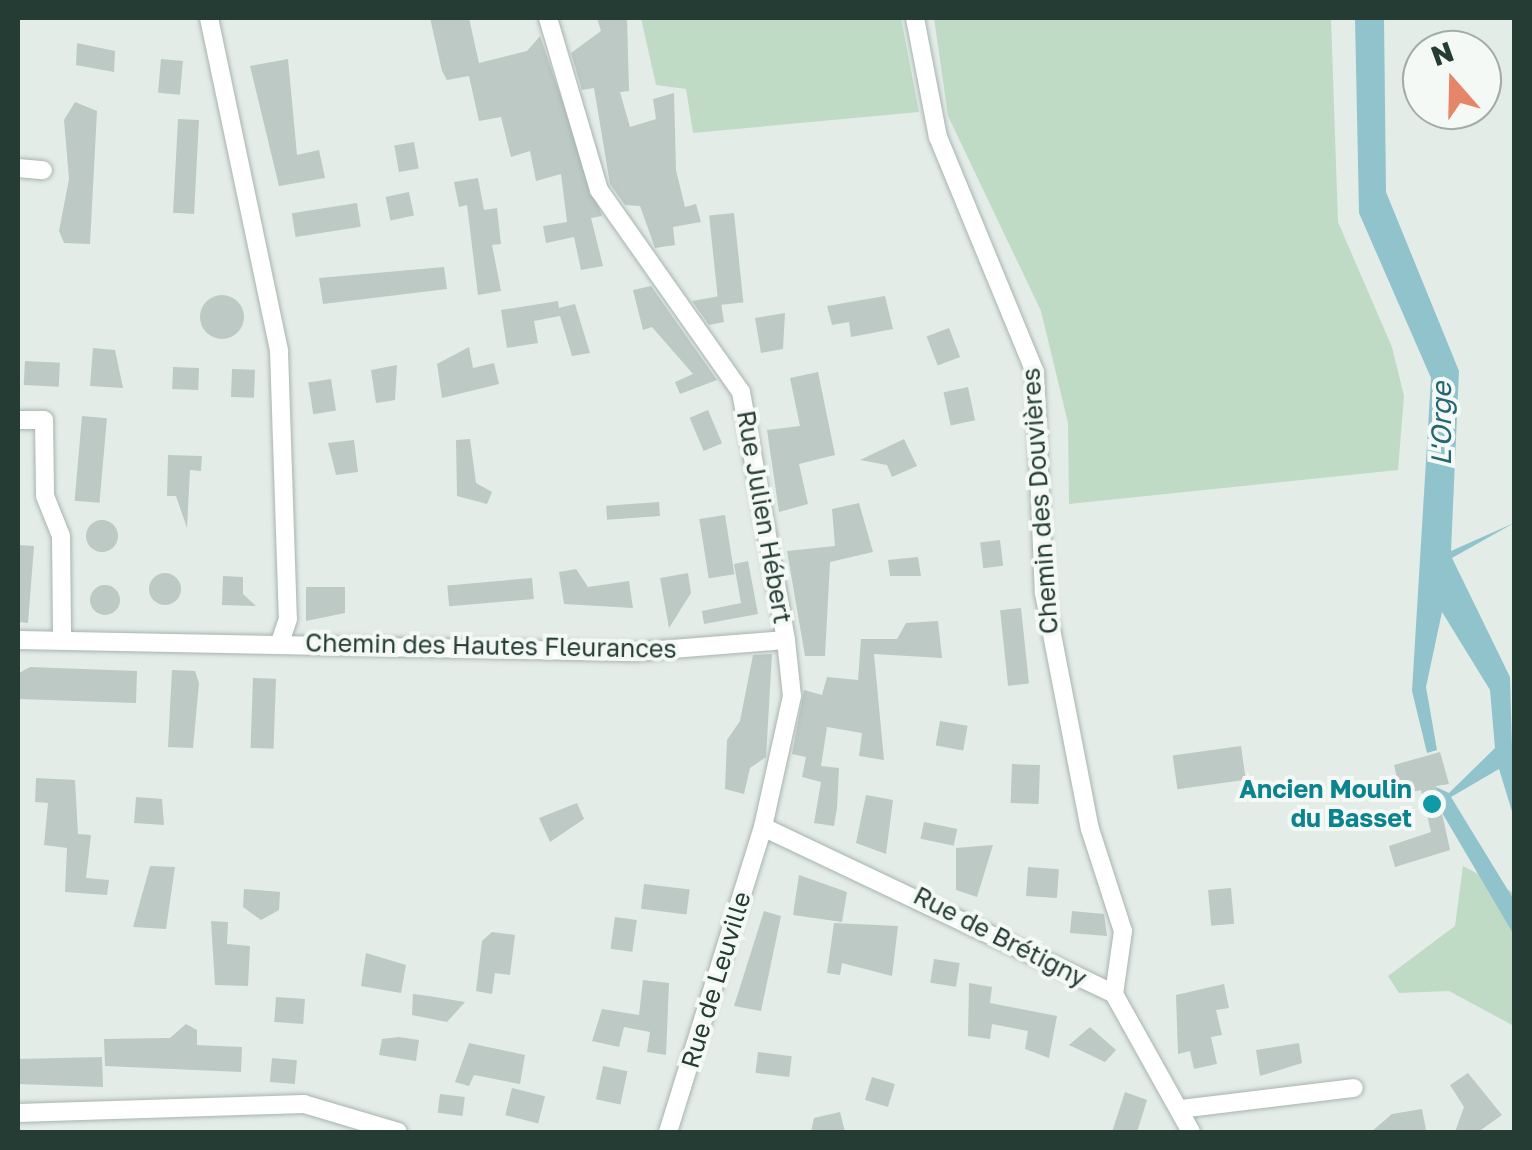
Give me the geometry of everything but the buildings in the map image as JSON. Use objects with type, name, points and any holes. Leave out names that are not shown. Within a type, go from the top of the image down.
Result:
[{"type":"street","points":[[209,18],[279,351],[288,619],[281,639]]},
{"type":"street","name":"Rue Julien Hébert","points":[[548,18],[599,190],[741,392],[786,640],[792,696],[763,827]]},
{"type":"street","name":"Chemin des Douvières","points":[[916,18],[938,137],[1035,372],[1044,593],[1090,830],[1124,931],[1114,994]]},
{"type":"street","points":[[18,168],[43,170]]},
{"type":"street","points":[[18,420],[44,420],[45,496],[61,536],[62,640]]},
{"type":"street","name":"Chemin des Hautes Fleurances","points":[[18,640],[226,649],[281,639],[305,648],[634,652],[786,640]]},
{"type":"street","name":"Rue de Brétigny","points":[[763,827],[1114,994],[1191,1132]]},
{"type":"street","name":"Rue de Leuville","points":[[668,1132],[763,827]]},
{"type":"street","points":[[1180,1109],[1354,1088]]},
{"type":"street","points":[[18,1113],[304,1104],[398,1132]]},
{"type":"green space","points":[[641,18],[901,18],[919,112],[693,133],[686,89],[656,85]]},
{"type":"green space","points":[[934,18],[1331,18],[1338,222],[1392,347],[1404,396],[1398,470],[1069,504],[1068,423],[1041,311],[948,116]]},
{"type":"green space","points":[[1463,866],[1514,893],[1514,1026],[1449,991],[1399,993],[1388,976],[1455,926]]},
{"type":"water","name":"L'Orge","points":[[1355,18],[1384,18],[1386,192],[1459,371],[1451,551],[1514,523],[1452,558],[1510,677],[1514,818],[1499,769],[1451,797],[1514,900],[1514,935],[1441,811],[1436,787],[1449,793],[1495,748],[1490,690],[1442,612],[1426,687],[1437,750],[1427,753],[1412,691],[1431,378],[1359,213]]},
{"type":"place","name":"Ancien Moulin du Basset","points":[[1432,804]]}]
